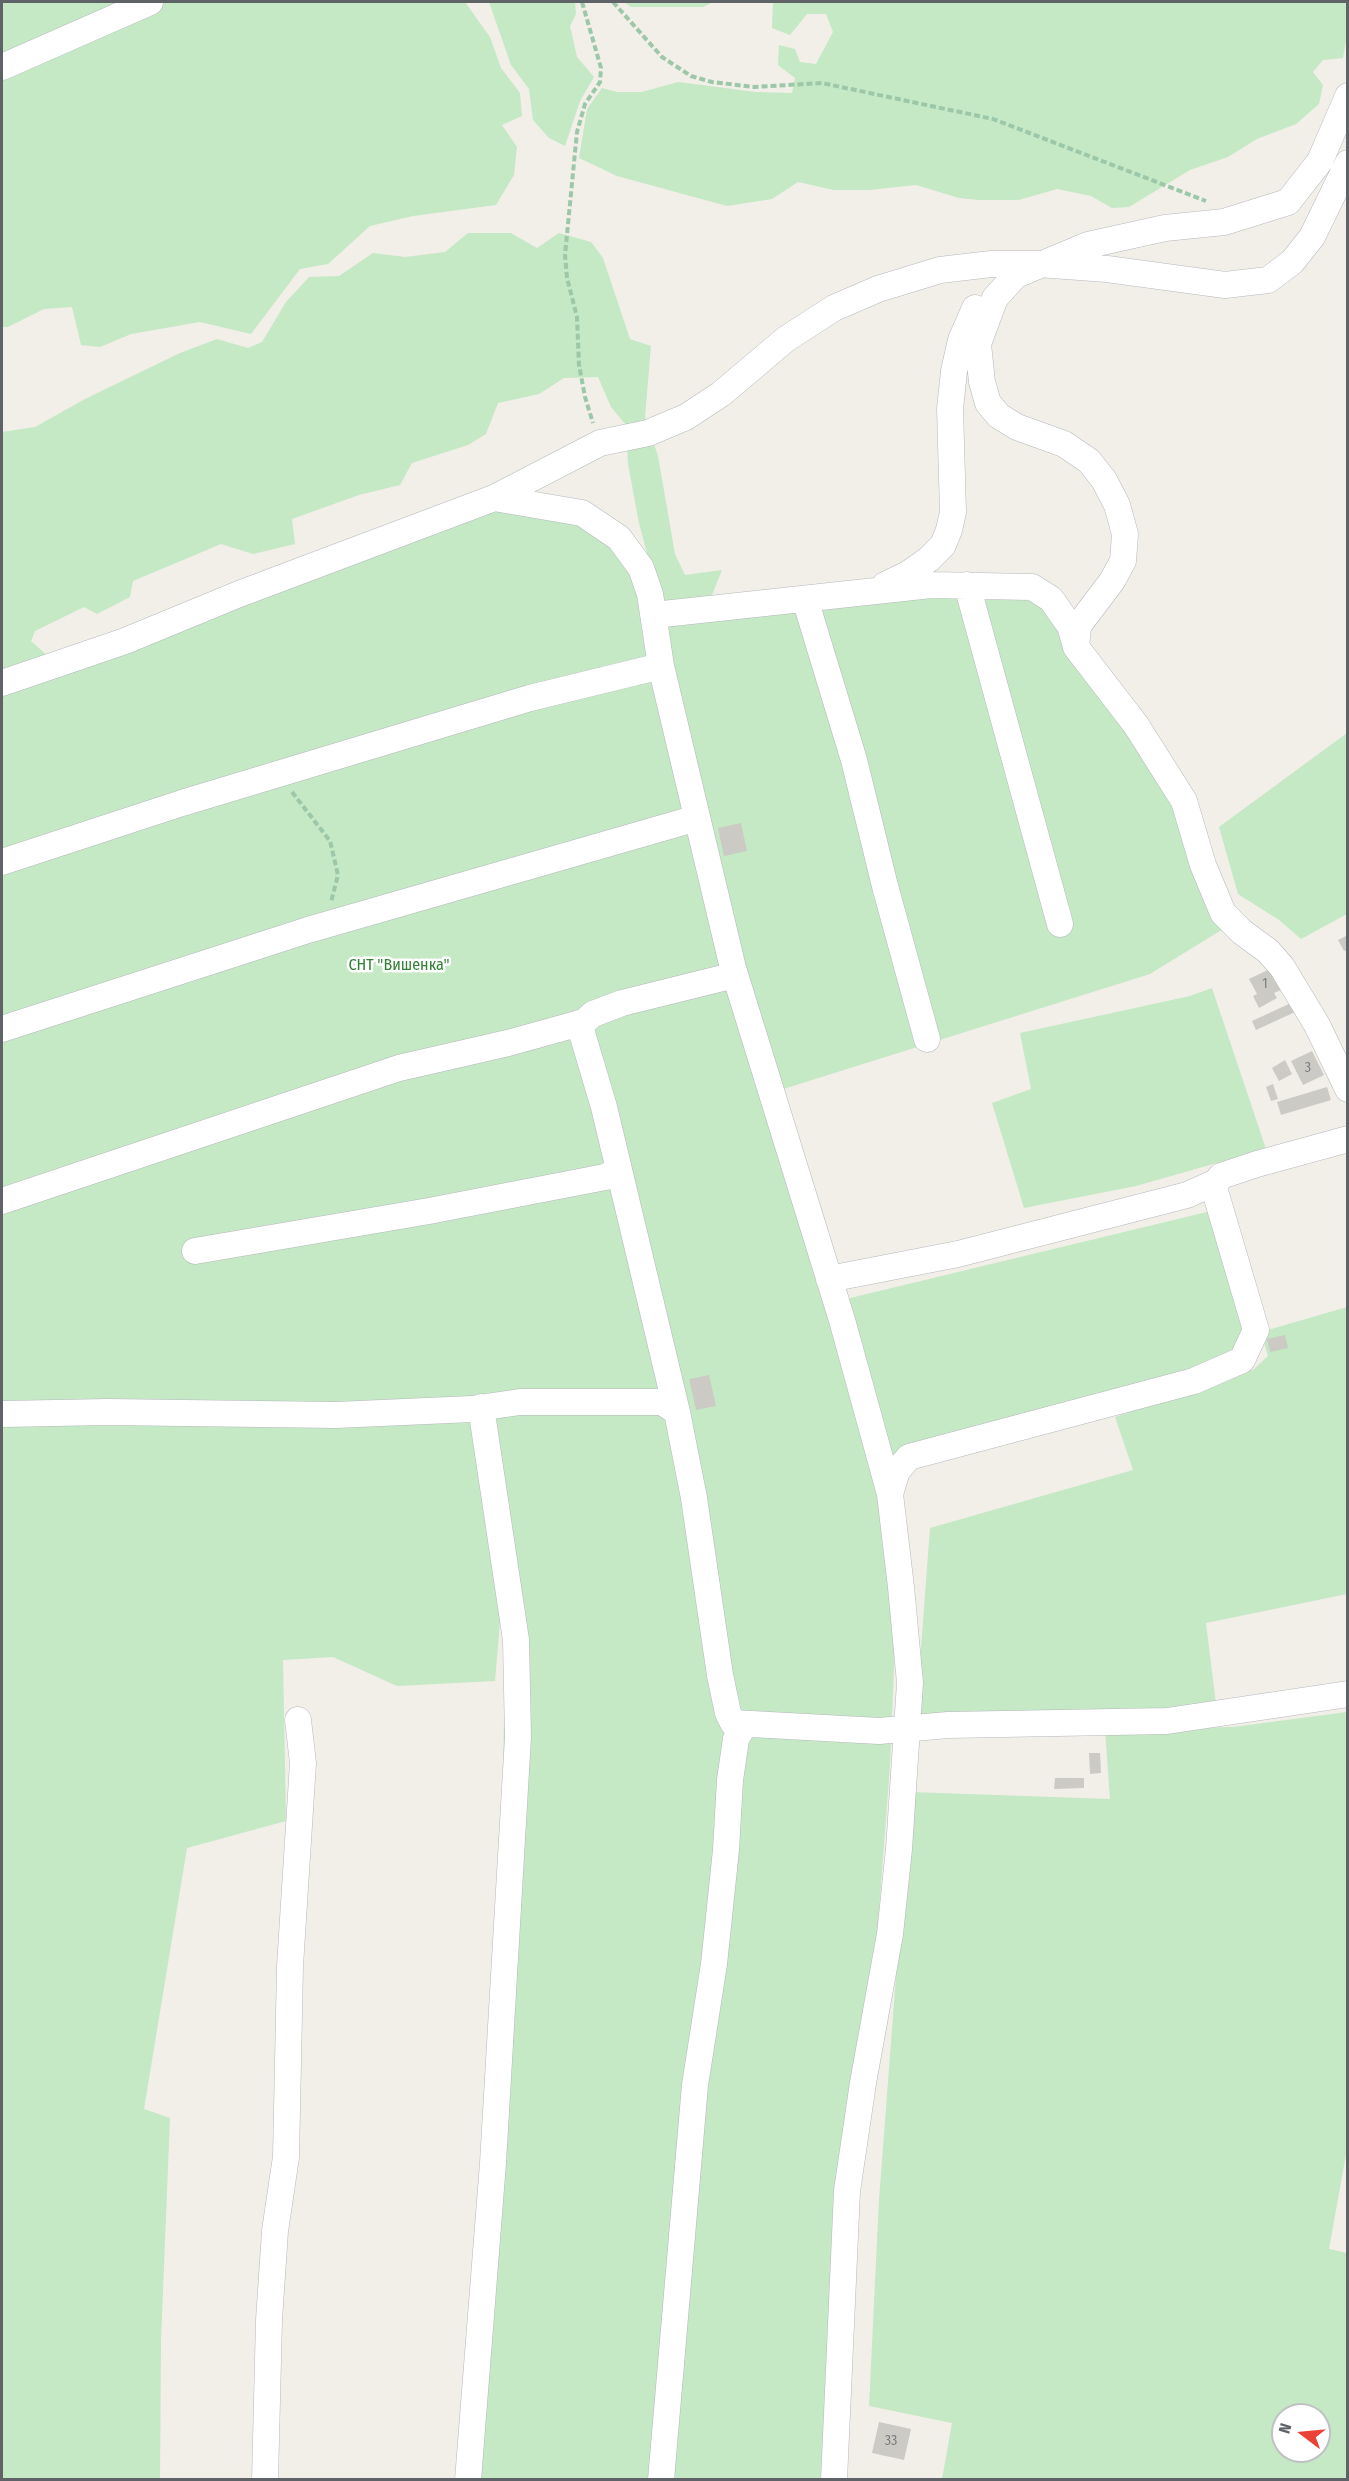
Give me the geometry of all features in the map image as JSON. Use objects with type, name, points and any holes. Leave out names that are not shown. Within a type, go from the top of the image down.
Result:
[{"type":"street","points":[[2,67],[150,2]]},
{"type":"street","points":[[872,591],[908,574],[929,559],[943,545],[953,512],[950,409],[961,340],[975,308],[989,289],[1027,269],[1096,243],[1165,228],[1224,222],[1288,202],[1320,161],[1347,96]]},
{"type":"street","points":[[2,683],[125,641],[238,594],[494,498],[600,443],[648,433],[686,417],[721,394],[786,339],[834,308],[878,289],[940,270],[991,264],[1027,269],[1117,270],[1225,285],[1268,280],[1292,262],[1312,237],[1347,163]]},
{"type":"street","points":[[1027,269],[995,298],[978,344],[982,382],[988,403],[999,416],[1017,427],[1064,444],[1089,461],[1104,480],[1117,505],[1125,534],[1123,561],[1112,581],[1078,626],[1076,647]]},
{"type":"street","points":[[494,498],[582,513],[619,538],[641,568],[654,615],[661,666],[735,975],[829,1279],[890,1494],[910,1683],[899,1849],[890,1934],[862,2083],[847,2191],[834,2480]]},
{"type":"street","points":[[654,615],[931,585],[1032,587],[1051,599],[1070,626],[1076,647],[1136,725],[1184,801],[1203,865],[1223,913],[1242,932],[1268,951],[1282,967],[1317,1025],[1347,1089]]},
{"type":"street","points":[[967,585],[1060,924]]},
{"type":"street","points":[[805,599],[854,760],[885,886],[927,1039]]},
{"type":"street","points":[[2,862],[277,774],[530,698],[661,666]]},
{"type":"street","points":[[2,1029],[308,930],[697,818]]},
{"type":"street","points":[[2,1202],[399,1068],[508,1043],[579,1023],[622,1003],[735,975]]},
{"type":"street","points":[[579,1023],[604,1107],[677,1412],[694,1498],[728,1713],[733,1723],[857,1731],[907,1730],[970,1724],[1167,1721],[1347,1694]]},
{"type":"street","points":[[829,1279],[958,1254],[1187,1195],[1216,1182],[1221,1176],[1347,1139]]},
{"type":"street","points":[[195,1251],[429,1211],[605,1177],[619,1170]]},
{"type":"street","points":[[890,1494],[897,1471],[909,1457],[1194,1381],[1242,1360],[1256,1330],[1215,1191],[1216,1182]]},
{"type":"street","points":[[2,1414],[108,1412],[336,1415],[481,1407],[520,1402],[603,1401],[662,1402],[677,1412]]},
{"type":"street","points":[[468,2480],[493,2163],[518,1737],[516,1640],[481,1407]]},
{"type":"street","points":[[266,2480],[269,2320],[275,2231],[286,2157],[290,1966],[303,1763],[298,1720]]},
{"type":"street","points":[[661,2480],[695,2085],[714,1964],[730,1780],[736,1738],[744,1725]]},
{"type":"path","points":[[582,2],[601,68],[600,82],[585,104],[577,132],[565,255],[567,278],[577,317],[579,365],[585,397],[600,443]]},
{"type":"path","points":[[613,2],[662,57],[691,76],[754,87],[822,83],[993,119],[1211,203]]},
{"type":"path","points":[[277,774],[330,841],[338,875],[330,907],[308,930]]},
{"type":"green space","points":[[2,2],[465,2],[490,37],[501,68],[520,93],[522,116],[502,125],[517,147],[514,175],[496,205],[413,216],[370,226],[328,264],[300,269],[251,334],[200,322],[131,334],[100,347],[81,345],[72,307],[44,309],[8,327],[2,327]]},
{"type":"green space","points":[[489,2],[575,2],[576,14],[570,26],[577,57],[594,77],[580,101],[565,146],[549,138],[533,120],[529,89],[511,65]]},
{"type":"green space","points":[[624,2],[713,2],[703,7],[631,7]]},
{"type":"green space","points":[[773,2],[1347,2],[1348,29],[1343,58],[1323,60],[1313,72],[1323,85],[1319,104],[1296,124],[1257,139],[1228,157],[1190,170],[1129,207],[1112,208],[1091,196],[1057,189],[1019,200],[979,200],[959,198],[916,185],[869,190],[834,190],[798,182],[772,199],[727,206],[617,176],[579,158],[587,109],[602,88],[617,92],[642,92],[678,82],[756,92],[792,93],[795,78],[778,65],[779,45],[795,49],[800,62],[816,64],[833,32],[826,14],[807,14],[790,35],[772,28]]},
{"type":"green space","points":[[468,233],[511,233],[537,248],[559,233],[591,242],[603,258],[630,339],[651,346],[645,417],[658,456],[675,554],[685,575],[722,570],[710,600],[664,604],[652,572],[639,523],[628,464],[626,425],[611,407],[598,377],[564,378],[539,394],[498,403],[486,434],[468,445],[412,463],[400,485],[359,495],[292,519],[295,544],[253,554],[221,544],[133,581],[130,597],[97,614],[84,607],[35,631],[31,641],[48,656],[2,671],[2,432],[35,427],[85,399],[180,353],[217,339],[248,348],[262,342],[286,302],[309,277],[339,276],[373,253],[405,257],[445,252]]},
{"type":"green space","name":"СНТ \"Вишенка\"","points":[[490,505],[576,518],[613,541],[638,577],[650,621],[857,598],[1013,595],[1039,602],[1133,734],[1178,806],[1223,929],[1150,974],[777,1091],[842,1300],[1211,1211],[1256,1362],[1177,1393],[915,1462],[902,1474],[890,1765],[875,1965],[826,2479],[459,2479],[486,2100],[502,1803],[505,1681],[501,1610],[495,1681],[397,1686],[333,1657],[283,1660],[286,1821],[187,1848],[144,2109],[170,2118],[161,2340],[160,2479],[2,2480],[2,688]]},
{"type":"green space","points":[[1347,733],[1347,914],[1301,939],[1279,920],[1238,894],[1219,827]]},
{"type":"green space","points":[[1212,988],[1266,1149],[1136,1186],[1024,1208],[992,1103],[1031,1089],[1020,1033],[1190,996]]},
{"type":"green space","points":[[1347,1307],[1347,1594],[1206,1623],[1217,1712],[916,1715],[930,1528],[1133,1470],[1115,1417],[1253,1370],[1268,1356],[1261,1332]]},
{"type":"green space","points":[[1347,1712],[1348,2143],[1329,2249],[1347,2253],[1347,2479],[942,2479],[952,2423],[869,2406],[879,2200],[910,1792],[1110,1799],[1105,1730],[1233,1727]]},
{"type":"building","points":[[741,823],[747,851],[724,856],[718,828]]},
{"type":"building","points":[[1348,935],[1348,950],[1344,951],[1338,940]]},
{"type":"building","points":[[1270,969],[1281,990],[1274,993],[1277,998],[1259,1008],[1253,996],[1257,994],[1249,979]]},
{"type":"building","points":[[1291,1003],[1295,1012],[1256,1030],[1252,1021]]},
{"type":"building","points":[[1312,1051],[1324,1075],[1303,1085],[1291,1061]]},
{"type":"building","points":[[1285,1060],[1292,1074],[1279,1081],[1272,1068]]},
{"type":"building","points":[[1273,1084],[1278,1099],[1271,1101],[1266,1087]]},
{"type":"building","points":[[1327,1087],[1331,1100],[1281,1115],[1277,1102]]},
{"type":"building","points":[[1285,1335],[1288,1348],[1270,1352],[1267,1339]]},
{"type":"building","points":[[709,1375],[716,1406],[696,1410],[689,1379]]},
{"type":"building","points":[[1089,1753],[1100,1753],[1101,1773],[1090,1774]]},
{"type":"building","points":[[1055,1778],[1084,1778],[1084,1788],[1054,1789]]},
{"type":"building","points":[[879,2422],[911,2429],[904,2460],[872,2453]]}]
